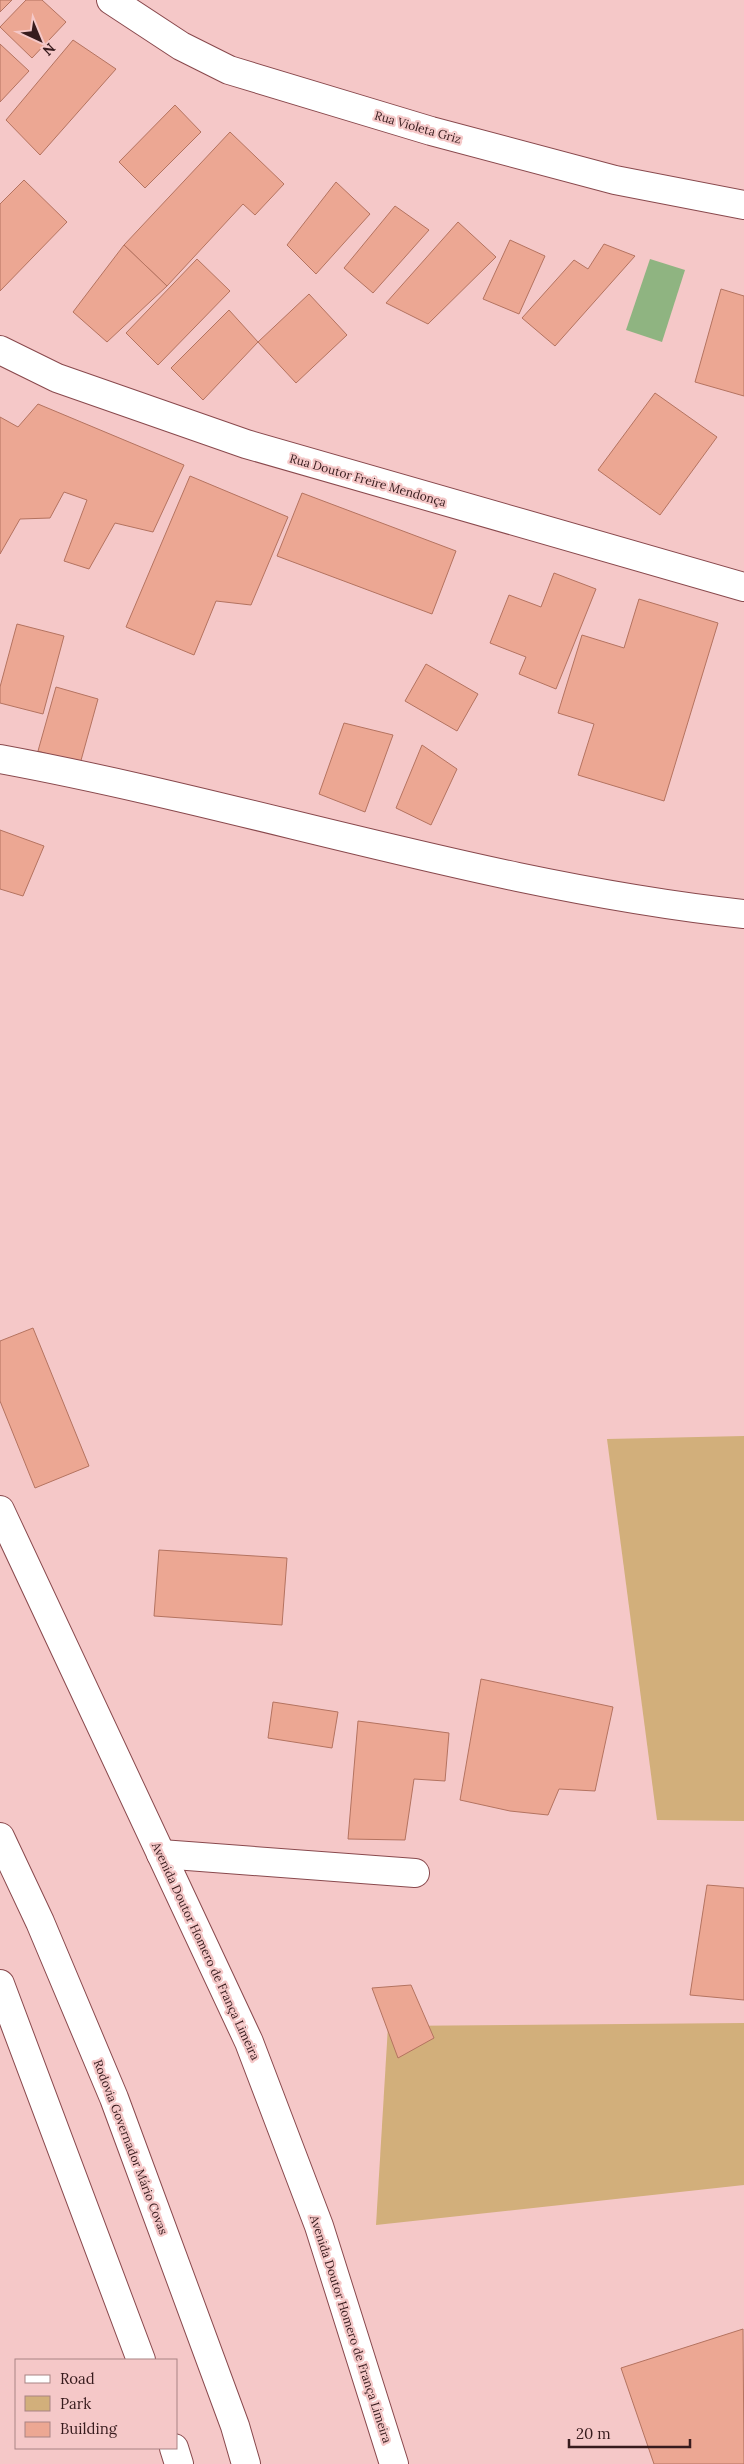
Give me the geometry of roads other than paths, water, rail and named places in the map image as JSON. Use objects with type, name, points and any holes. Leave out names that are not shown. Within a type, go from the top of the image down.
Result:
[{"type":"main road","name":"Rua Violeta Griz","points":[[112,0],[181,46],[238,73],[431,131],[606,177],[744,205]]},
{"type":"main road","name":"Rua Doutor Freire Mendonça","points":[[0,350],[57,378],[246,444],[744,586]]},
{"type":"main road","points":[[0,759],[148,789],[349,838],[619,898],[744,914]]},
{"type":"main road","name":"Avenida Doutor Homero de França Limeira","points":[[0,1510],[249,2042],[319,2226],[394,2464]]},
{"type":"main road","name":"Rodovia Governador Mário Covas","points":[[0,1838],[40,1922],[114,2098],[235,2426],[246,2464]]},
{"type":"main road","points":[[161,1854],[415,1873]]},
{"type":"main road","points":[[0,1984],[141,2359]]},
{"type":"main road","points":[[174,2449],[179,2464]]}]
